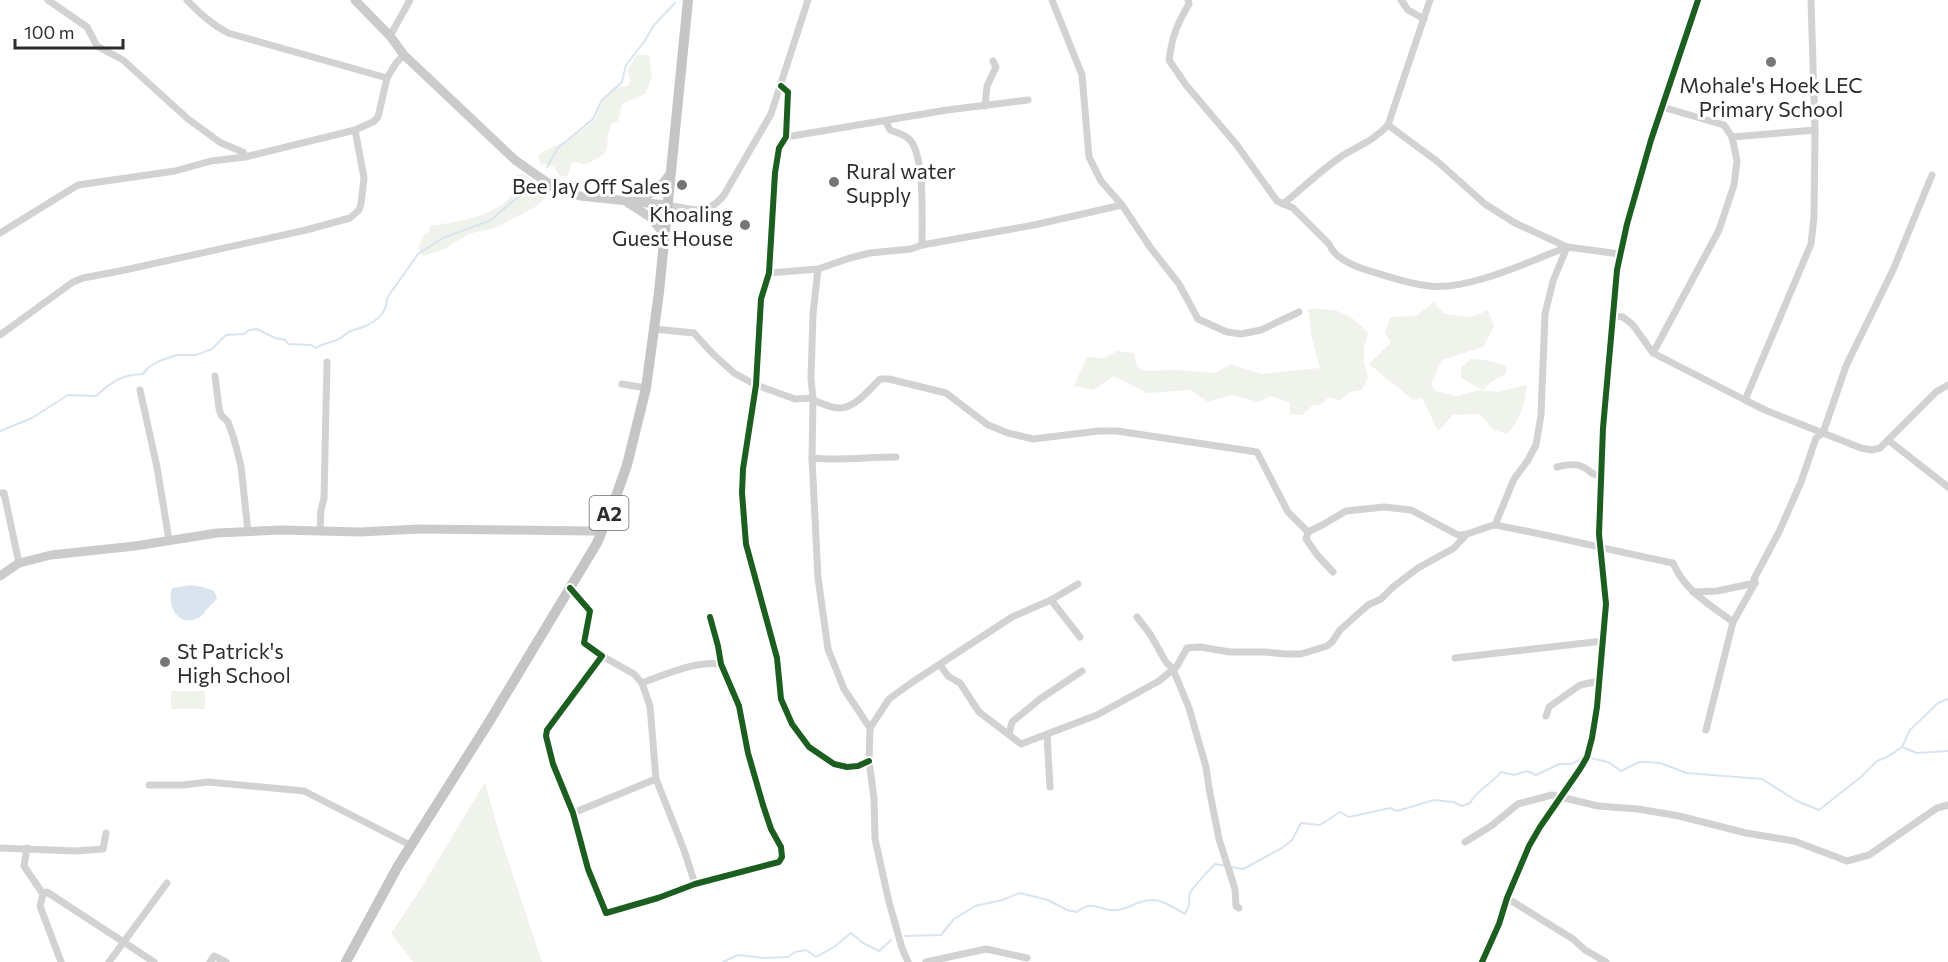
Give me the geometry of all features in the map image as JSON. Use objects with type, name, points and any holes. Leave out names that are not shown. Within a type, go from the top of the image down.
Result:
[{"type":"main road","name":"A2","points":[[346,962],[382,894],[496,712],[597,543],[627,465],[646,388],[654,329],[688,0]]},
{"type":"street","points":[[48,0],[87,27],[97,46],[123,60],[188,119],[221,143],[243,152],[245,157]]},
{"type":"street","points":[[187,0],[207,20],[228,33],[387,78]]},
{"type":"street","points":[[355,0],[390,36],[404,55],[515,160],[555,188],[580,196],[697,210],[710,209],[716,204],[734,179],[771,114],[808,0]]},
{"type":"street","points":[[390,36],[410,0]]},
{"type":"street","points":[[1052,0],[1082,75],[1089,157],[1101,181],[1122,205],[1150,247],[1179,284],[1198,319],[1227,332],[1241,334],[1261,330],[1299,312]]},
{"type":"street","points":[[1188,0],[1189,4],[1176,26],[1169,60],[1186,85],[1239,148],[1277,201],[1293,208],[1329,244],[1331,249],[1355,267],[1430,286],[1461,284],[1513,268],[1567,247]]},
{"type":"street","points":[[1401,0],[1408,10],[1424,19]]},
{"type":"street","points":[[1283,204],[1328,166],[1381,134],[1388,125],[1430,0]]},
{"type":"street","points":[[1482,962],[1529,846],[1587,757],[1594,728],[1606,604],[1599,534],[1601,476],[1606,387],[1620,254],[1662,107],[1698,0]]},
{"type":"street","points":[[1744,400],[1811,244],[1815,218],[1815,130],[1811,0]]},
{"type":"street","points":[[0,233],[78,185],[175,171],[211,161],[245,157],[356,130],[378,117],[387,78],[404,55]]},
{"type":"street","points":[[985,106],[987,86],[996,67],[993,61]]},
{"type":"street","points":[[781,86],[788,92],[786,137],[779,148],[775,173],[769,273],[761,299],[756,385],[743,469],[742,504],[746,544],[777,658],[781,699],[792,724],[809,747],[834,764],[846,767],[858,766],[869,761]]},
{"type":"street","points":[[786,137],[947,110],[1028,100]]},
{"type":"street","points":[[1653,353],[1719,230],[1734,184],[1737,161],[1732,137],[1724,125],[1662,107]]},
{"type":"street","points":[[886,122],[890,130],[909,138],[915,146],[923,206],[922,245]]},
{"type":"street","points":[[1388,125],[1438,162],[1485,204],[1515,223],[1567,247],[1620,254]]},
{"type":"street","points":[[0,335],[83,278],[306,230],[350,218],[361,204],[364,178],[356,130]]},
{"type":"street","points":[[1732,137],[1815,130]]},
{"type":"street","points":[[628,202],[651,194],[663,185],[671,172]]},
{"type":"street","points":[[1706,730],[1733,622],[1755,584],[1754,579],[1779,532],[1801,482],[1816,438],[1824,433],[1846,366],[1893,270],[1932,175]]},
{"type":"street","points":[[628,202],[650,218],[664,234]]},
{"type":"street","points":[[769,273],[818,269],[849,258],[911,249],[1122,205]]},
{"type":"street","points":[[1495,525],[1514,479],[1536,445],[1541,415],[1545,314],[1553,281],[1567,247]]},
{"type":"street","points":[[818,269],[813,314],[811,379],[818,578],[828,649],[844,690],[870,728]]},
{"type":"street","points":[[1614,316],[1623,317],[1633,325],[1653,353],[1765,410],[1861,448],[1872,450],[1880,448],[1936,393],[1948,385]]},
{"type":"street","points":[[654,329],[694,333],[734,373],[756,385],[795,399],[813,399],[829,406],[842,408],[857,401],[880,379],[889,379],[946,393],[988,425],[1008,434],[1033,439],[1117,431],[1257,452],[1288,512],[1308,532]]},
{"type":"street","points":[[320,531],[324,498],[327,362]]},
{"type":"street","points":[[215,376],[221,415],[228,422],[241,466],[248,532]]},
{"type":"street","points":[[622,384],[646,388]]},
{"type":"street","points":[[140,390],[157,467],[169,540]]},
{"type":"street","points":[[1888,440],[1948,487]]},
{"type":"street","points":[[813,458],[830,460],[896,457]]},
{"type":"street","points":[[1557,466],[1583,466],[1591,474],[1601,476]]},
{"type":"street","points":[[0,493],[4,493],[19,563]]},
{"type":"street","points":[[1333,572],[1305,538],[1308,532],[1346,510],[1384,507],[1411,510],[1444,529],[1465,536]]},
{"type":"street","points":[[940,665],[948,676],[960,683],[980,712],[1021,744],[1097,715],[1160,681],[1177,666],[1187,648],[1301,654],[1326,646],[1368,605],[1381,599],[1418,568],[1454,548],[1465,536],[1481,528],[1495,525],[1600,546],[1624,554],[1672,562],[1679,578],[1693,592],[1733,622]]},
{"type":"street","points":[[0,576],[19,563],[51,555],[93,551],[217,532],[521,529],[601,533]]},
{"type":"street","points":[[908,962],[889,902],[875,839],[874,798],[869,761],[870,728],[889,699],[1012,617],[1051,600],[1078,584]]},
{"type":"street","points":[[1693,592],[1717,591],[1755,584]]},
{"type":"street","points":[[570,588],[590,611],[584,643],[634,674],[642,683],[651,706],[657,779],[695,884]]},
{"type":"street","points":[[1051,600],[1080,637]]},
{"type":"street","points":[[602,656],[547,730],[546,736],[553,764],[573,813],[588,868],[606,913],[658,898],[695,884],[779,862],[782,857],[781,847],[771,829],[747,753],[739,706],[721,664],[710,617]]},
{"type":"street","points":[[1137,617],[1173,669],[1189,708],[1204,756],[1219,839],[1235,888],[1236,906],[1239,908]]},
{"type":"street","points":[[1455,658],[1603,641]]},
{"type":"street","points":[[642,683],[684,669],[712,663],[721,664]]},
{"type":"street","points":[[1009,734],[1011,722],[1082,671]]},
{"type":"street","points":[[1546,716],[1549,707],[1580,685],[1599,681]]},
{"type":"street","points":[[1047,735],[1050,787]]},
{"type":"street","points":[[573,813],[657,779]]},
{"type":"street","points":[[148,785],[208,782],[304,791],[412,846]]},
{"type":"street","points":[[1465,842],[1491,826],[1518,804],[1552,795],[1598,806],[1657,812],[1746,833],[1794,840],[1847,861],[1869,855],[1937,808],[1948,805]]},
{"type":"street","points":[[0,848],[67,851],[103,849],[106,833]]},
{"type":"street","points":[[27,848],[24,866],[43,894],[40,906],[61,962]]},
{"type":"street","points":[[109,962],[168,884]]},
{"type":"street","points":[[43,894],[47,892],[154,962]]},
{"type":"street","points":[[1507,898],[1573,939],[1585,951],[1606,962]]},
{"type":"street","points":[[926,962],[986,949],[1027,958]]},
{"type":"street","points":[[210,962],[214,956],[226,962]]},
{"type":"shaded area","points":[[637,55],[649,55],[652,77],[645,94],[622,104],[618,121],[611,124],[605,152],[585,165],[571,163],[566,177],[560,176],[554,167],[541,165],[538,156],[570,139],[595,120],[606,95],[617,87],[628,86],[631,80],[627,71]]},
{"type":"shaded area","points":[[522,174],[529,177],[545,198],[535,207],[495,228],[468,234],[445,249],[423,256],[418,248],[424,235],[429,232],[430,226],[485,214],[498,207],[508,199],[515,188],[516,175]]},
{"type":"shaded area","points":[[1434,302],[1444,314],[1472,317],[1488,310],[1494,326],[1483,347],[1442,360],[1431,384],[1435,391],[1457,396],[1479,390],[1497,392],[1527,385],[1519,417],[1507,434],[1494,430],[1479,414],[1453,415],[1438,431],[1422,398],[1413,400],[1369,364],[1391,342],[1385,333],[1390,317],[1416,316]]},
{"type":"shaded area","points":[[1308,309],[1341,312],[1348,315],[1368,333],[1364,347],[1364,363],[1368,377],[1362,390],[1350,392],[1340,401],[1329,397],[1320,405],[1313,405],[1302,415],[1290,414],[1290,403],[1271,396],[1259,402],[1231,395],[1208,402],[1191,390],[1147,393],[1114,376],[1093,390],[1074,386],[1087,357],[1104,358],[1117,351],[1134,353],[1137,367],[1147,371],[1175,370],[1215,373],[1231,364],[1261,374],[1320,368],[1312,339]]},
{"type":"shaded area","points":[[1470,359],[1487,360],[1506,366],[1506,374],[1491,382],[1483,390],[1461,378],[1461,368]]},
{"type":"shaded area","points":[[191,585],[214,591],[217,598],[200,617],[185,620],[176,614],[173,608],[172,588]]},
{"type":"shaded area","points":[[171,691],[205,691],[205,709],[171,709]]},
{"type":"shaded area","points":[[485,782],[499,833],[542,962],[413,962],[391,933],[417,895]]},
{"type":"waterway","points":[[547,167],[558,148],[593,119],[602,100],[622,82],[626,65],[654,25],[675,3]]},
{"type":"waterway","points":[[0,431],[32,418],[68,395],[96,396],[117,380],[143,374],[159,361],[177,355],[196,355],[212,349],[226,335],[244,334],[249,330],[257,329],[285,340],[288,344],[311,345],[316,348],[337,340],[376,320],[384,310],[387,298],[418,254],[443,238],[491,220],[534,183]]},
{"type":"waterway","points":[[1590,758],[1608,762],[1621,771],[1639,762],[1648,762],[1660,763],[1687,773],[1762,779],[1797,801],[1819,810],[1861,777],[1877,761],[1902,747],[1910,730],[1938,703],[1948,699]]},
{"type":"waterway","points":[[1902,747],[1917,753],[1948,751]]},
{"type":"waterway","points":[[905,936],[941,935],[954,919],[975,906],[1020,893],[1048,900],[1067,910],[1077,912],[1088,906],[1111,910],[1155,900],[1166,903],[1185,914],[1189,905],[1190,892],[1215,864],[1243,869],[1282,848],[1292,840],[1301,823],[1320,825],[1340,812],[1349,817],[1390,808],[1397,811],[1434,800],[1453,802],[1462,806],[1470,803],[1501,772],[1514,775],[1527,771],[1536,775],[1559,764],[1572,764],[1584,757]]},
{"type":"waterway","points":[[723,962],[738,955],[764,958],[788,957],[795,952],[806,950],[816,957],[834,947],[851,933],[863,943],[879,951],[891,940]]},
{"type":"cycle path","points":[[1482,962],[1529,846],[1580,769],[1587,757],[1592,738],[1606,604],[1599,534],[1603,428],[1617,270],[1627,224],[1651,140],[1698,0]]},
{"type":"cycle path","points":[[781,86],[788,92],[786,137],[779,148],[775,173],[769,273],[761,299],[756,385],[743,469],[742,493],[746,544],[777,658],[781,699],[792,724],[809,747],[834,764],[847,767],[858,766],[869,761]]},
{"type":"cycle path","points":[[570,588],[590,611],[584,643],[602,656],[547,730],[546,736],[553,764],[573,813],[588,869],[606,913],[658,898],[695,884],[779,862],[782,857],[781,847],[771,829],[763,805],[748,753],[739,706],[721,664],[710,617]]},
{"type":"place","name":"Mohale's Hoek LEC Primary School","points":[[1771,62]]},
{"type":"place","name":"Rural water Supply","points":[[834,182]]},
{"type":"place","name":"Bee Jay Off Sales","points":[[682,185]]},
{"type":"place","name":"Khoaling Guest House","points":[[745,225]]},
{"type":"place","name":"St Patrick's High School","points":[[165,662]]}]
